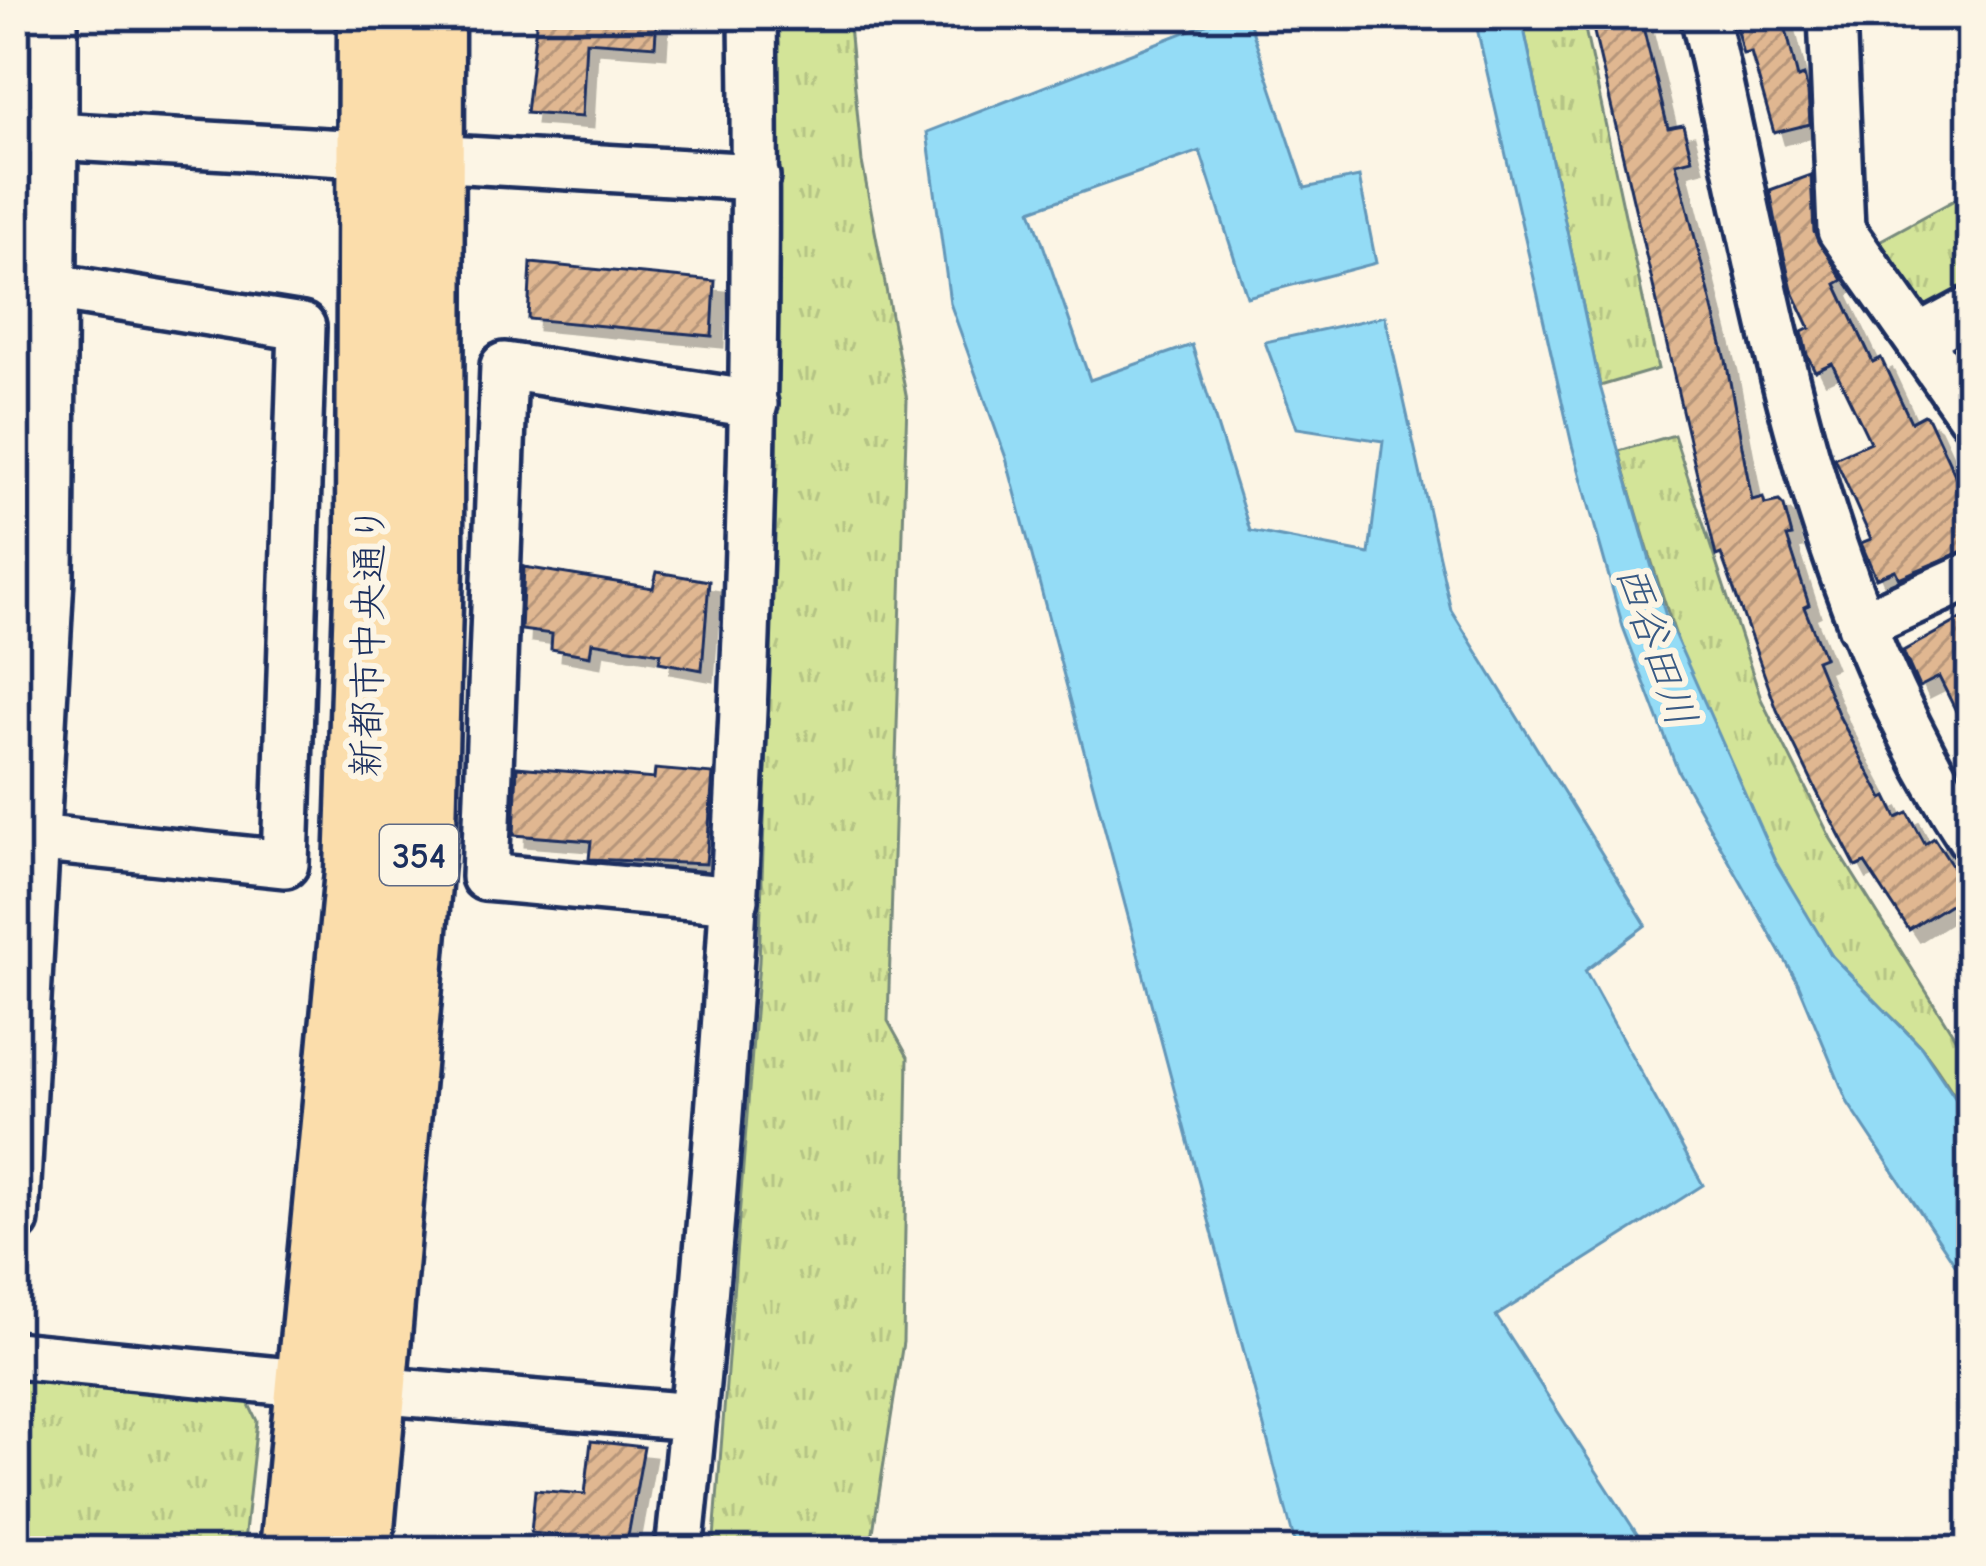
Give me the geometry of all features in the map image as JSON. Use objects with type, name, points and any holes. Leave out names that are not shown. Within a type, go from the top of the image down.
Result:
[{"type":"highway","name":"新都市中央通り","points":[[358,1551],[422,828],[401,155],[372,15]]},
{"type":"highway","name":"新都市中央通り","points":[[294,1551],[359,872],[401,155],[430,15]]},
{"type":"street","points":[[15,1220],[34,359],[52,286],[35,130],[55,15]]},
{"type":"street","points":[[679,1551],[735,900],[754,404],[754,15]]},
{"type":"street","points":[[1704,15],[1801,440],[1834,555],[1904,721],[1971,838]]},
{"type":"street","points":[[1832,15],[1841,230],[1971,415]]},
{"type":"street","points":[[35,130],[756,177]]},
{"type":"street","points":[[27,837],[285,864],[302,327],[52,286]]},
{"type":"street","points":[[1919,338],[1971,310]]},
{"type":"street","points":[[735,900],[485,877],[505,366],[754,404]]},
{"type":"street","points":[[1861,625],[1971,575]]},
{"type":"street","points":[[15,1354],[310,1384]]},
{"type":"street","points":[[374,1390],[693,1418]]},
{"type":"green space","points":[[775,15],[848,15],[862,162],[907,400],[888,1021],[908,1057],[903,1342],[870,1551],[713,1551],[759,962],[777,461]]},
{"type":"green space","points":[[1521,15],[1582,15],[1658,369],[1600,386]]},
{"type":"green space","points":[[15,141],[27,145],[36,159],[36,330],[22,340],[15,339]]},
{"type":"green space","points":[[1971,191],[1971,295],[1930,318],[1872,245]]},
{"type":"green space","points":[[1674,435],[1761,699],[1831,839],[1971,1063],[1971,1122],[1920,1046],[1831,955],[1760,840],[1730,777],[1679,647],[1619,451]]},
{"type":"green space","points":[[23,1377],[244,1394],[257,1421],[243,1551],[15,1551],[15,1382]]},
{"type":"water","points":[[1229,15],[1247,15],[1305,188],[1359,177],[1376,263],[1247,297],[1200,151],[1031,210],[1090,380],[1192,345],[1250,531],[1369,554],[1383,441],[1297,428],[1265,342],[1385,316],[1451,610],[1646,925],[1585,971],[1703,1185],[1496,1316],[1648,1551],[1297,1551],[1006,458],[950,303],[927,132]]},
{"type":"water","name":"西谷田川","points":[[1474,15],[1521,15],[1600,386],[1665,613],[1775,861],[1832,956],[1921,1047],[1971,1122],[1971,1288],[1848,1103],[1798,983],[1678,771],[1623,627],[1572,445]]},
{"type":"building","points":[[537,15],[657,15],[655,46],[586,41],[582,117],[526,113]]},
{"type":"building","points":[[1590,15],[1640,15],[1668,128],[1683,125],[1692,159],[1676,163],[1726,360],[1752,500],[1763,497],[1765,504],[1779,501],[1784,506],[1792,536],[1787,537],[1809,605],[1804,607],[1824,657],[1816,660],[1839,716],[1897,818],[1908,813],[1925,844],[1934,838],[1969,892],[1909,930],[1865,863],[1856,867],[1816,790],[1777,710],[1721,554],[1716,556]]},
{"type":"building","points":[[1733,15],[1762,15],[1764,22],[1783,17],[1798,78],[1804,76],[1810,124],[1774,133],[1751,52],[1743,54]]},
{"type":"building","points":[[1811,175],[1814,232],[1843,280],[1836,284],[1873,362],[1881,358],[1911,422],[1924,415],[1929,419],[1971,509],[1971,548],[1899,578],[1895,570],[1876,578],[1861,543],[1871,539],[1835,458],[1870,442],[1832,363],[1815,371],[1807,355],[1802,332],[1810,328],[1792,290],[1776,222],[1770,190]]},
{"type":"building","points":[[531,263],[715,281],[712,336],[528,319]]},
{"type":"building","points":[[524,567],[653,588],[657,572],[709,581],[702,670],[659,662],[661,653],[592,642],[590,656],[551,649],[552,634],[521,630]]},
{"type":"building","points":[[1971,605],[1971,741],[1939,677],[1919,687],[1903,651],[1970,614]]},
{"type":"building","points":[[517,767],[654,779],[655,769],[713,774],[706,864],[589,859],[591,841],[514,835]]},
{"type":"building","points":[[591,1441],[644,1447],[627,1542],[531,1533],[535,1490],[585,1494]]}]
